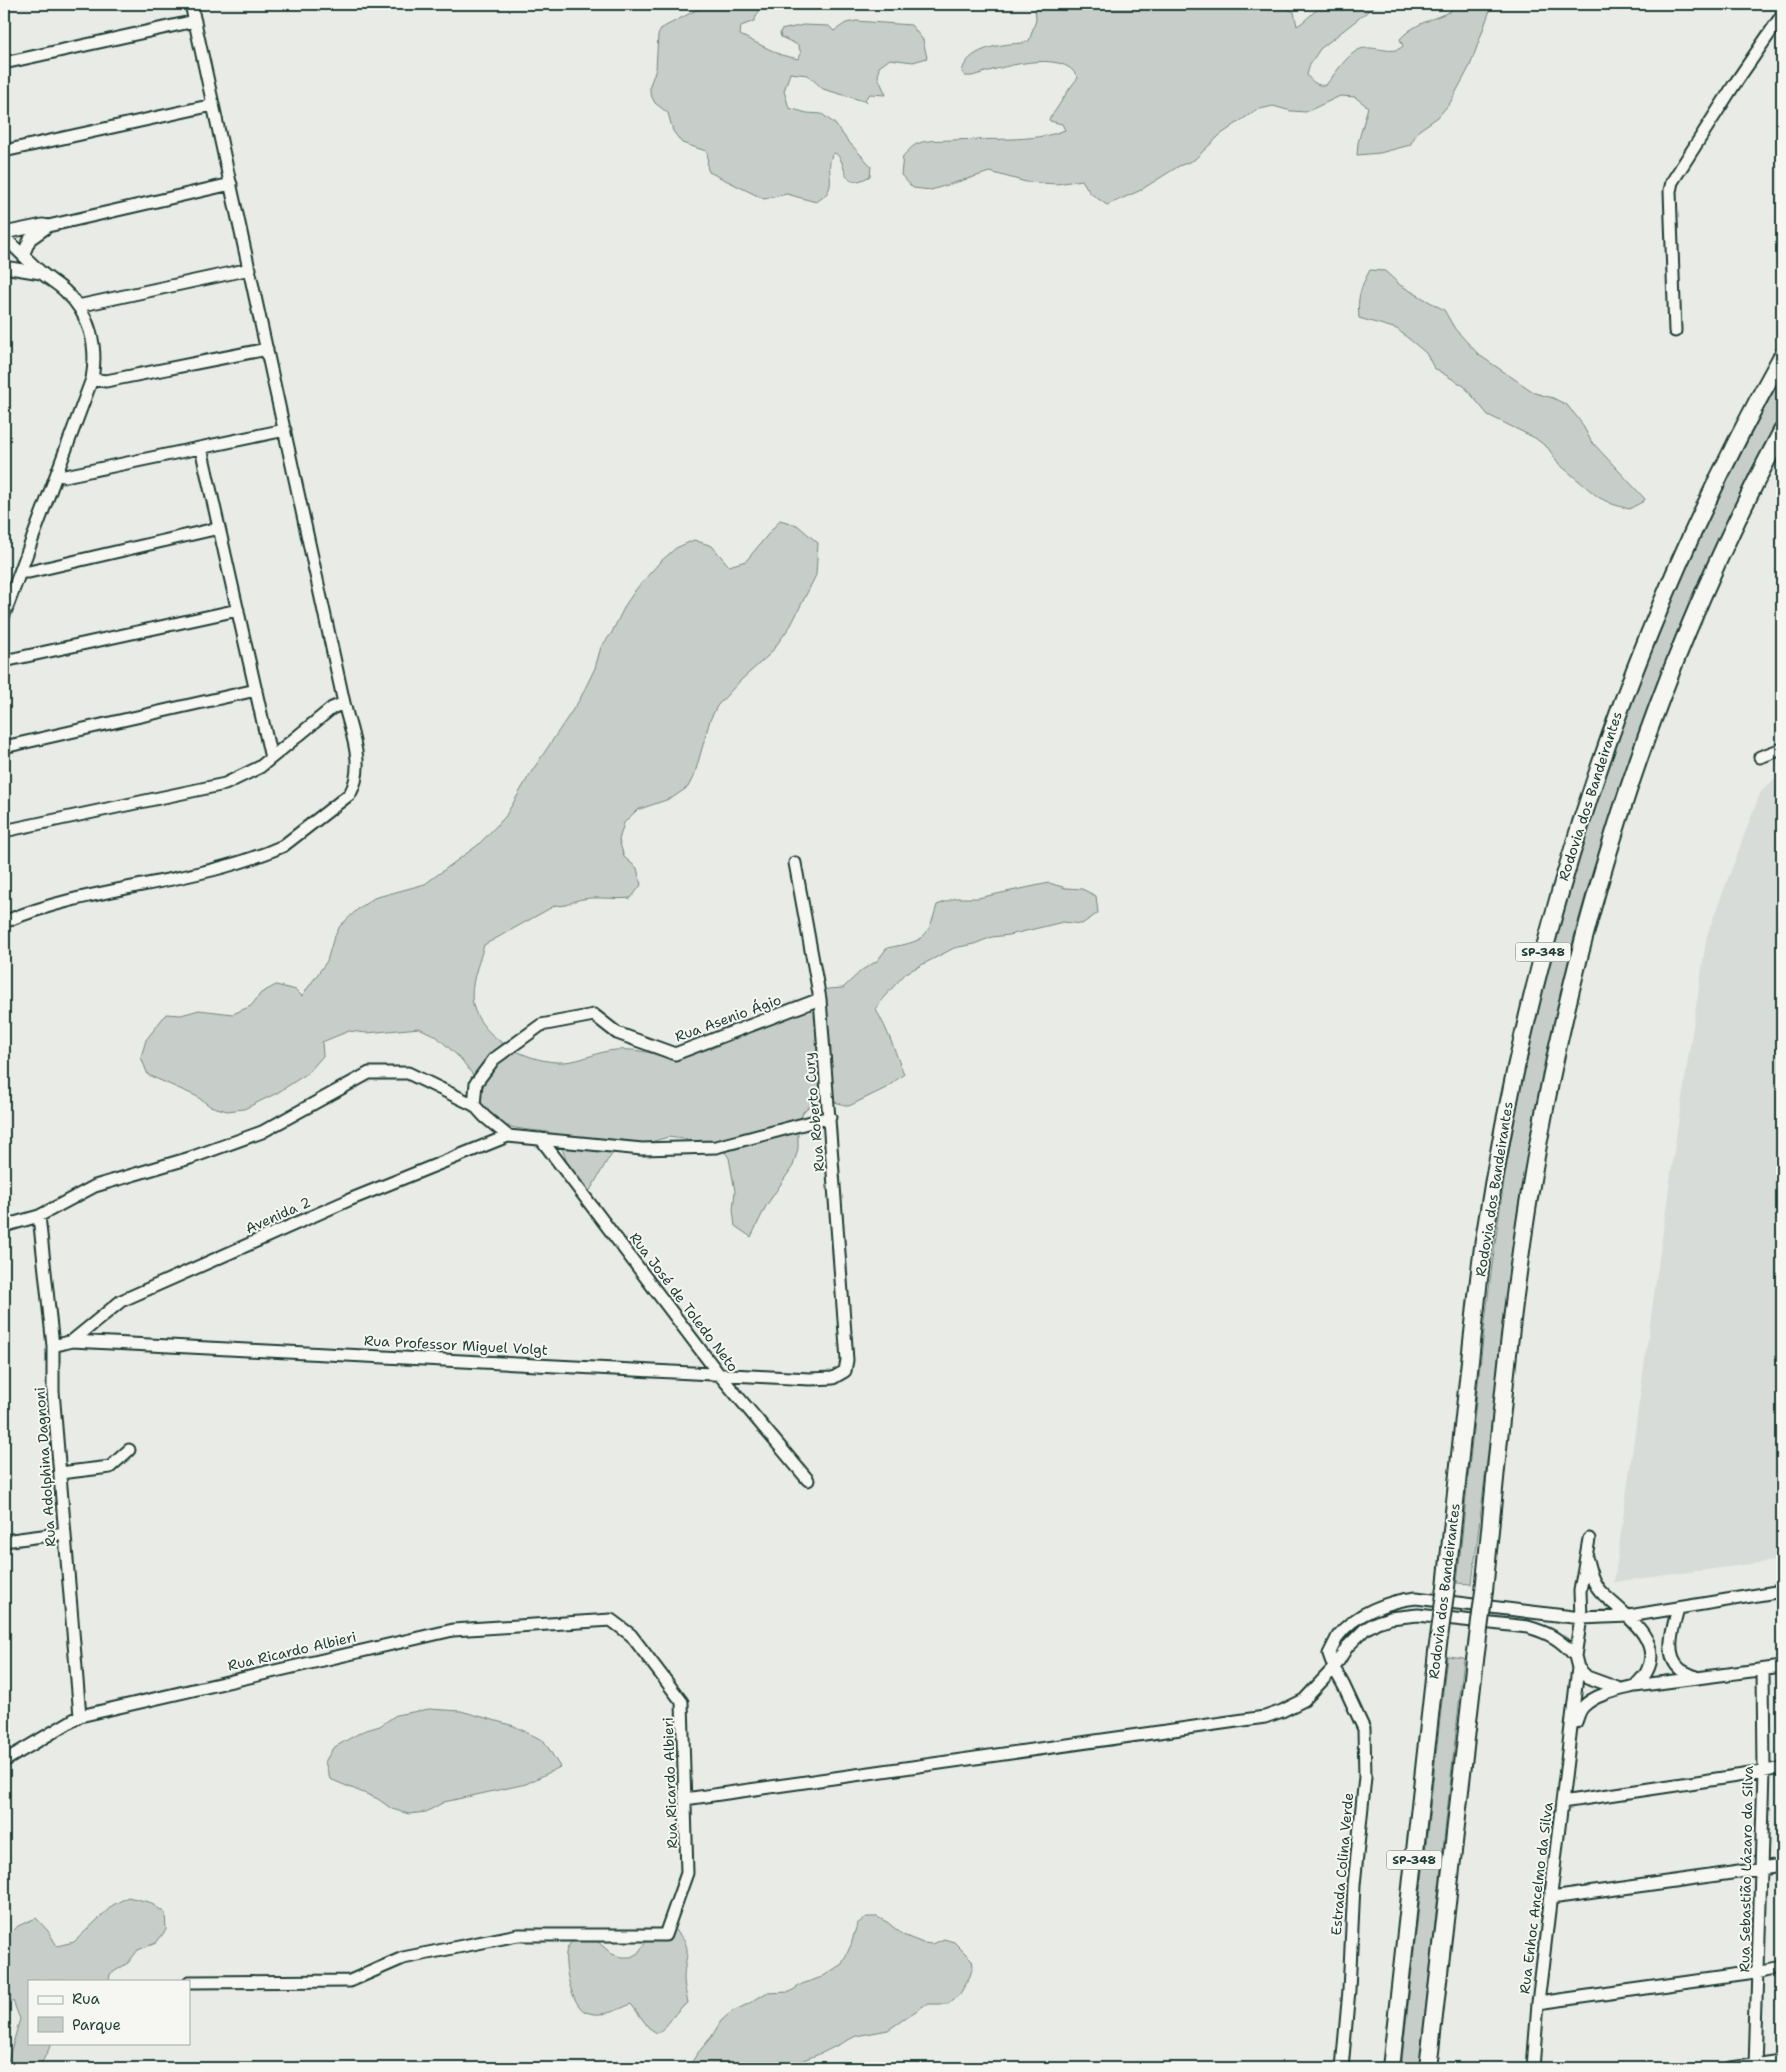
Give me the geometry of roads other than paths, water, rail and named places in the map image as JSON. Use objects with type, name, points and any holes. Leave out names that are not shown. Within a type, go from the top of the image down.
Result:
[{"type":"highway","name":"Rodovia dos Bandeirantes","points":[[1391,2068],[1483,1242],[1514,1075],[1532,992],[1574,840],[1596,773],[1644,644],[1725,465],[1782,356]]},
{"type":"highway","name":"SP-348","points":[[1428,2068],[1484,1590],[1520,1256],[1540,1135],[1565,1010],[1583,938],[1615,830],[1667,683],[1718,563],[1782,431]]},
{"type":"street","points":[[4,922],[22,914],[91,896],[191,876],[270,852],[283,846],[350,794],[356,783],[359,764],[191,4]]},
{"type":"street","points":[[1675,331],[1670,191],[1672,182],[1734,85],[1782,15]]},
{"type":"street","points":[[4,63],[195,21]]},
{"type":"street","points":[[4,151],[213,105]]},
{"type":"street","points":[[4,235],[231,184]]},
{"type":"street","points":[[24,255],[30,239],[48,226]]},
{"type":"street","points":[[4,235],[41,273],[64,290],[78,306],[92,336],[94,357],[92,379],[4,615]]},
{"type":"street","points":[[4,267],[41,273]]},
{"type":"street","points":[[78,306],[250,270]]},
{"type":"street","points":[[92,379],[106,381],[267,349]]},
{"type":"street","points":[[56,475],[65,476],[285,430]]},
{"type":"street","points":[[201,448],[271,758]]},
{"type":"street","points":[[20,572],[29,572],[219,528]]},
{"type":"street","points":[[4,662],[238,610]]},
{"type":"street","points":[[4,747],[256,690]]},
{"type":"street","points":[[4,831],[213,788],[247,774],[271,758],[332,708],[344,703]]},
{"type":"street","points":[[1760,757],[1782,749]]},
{"type":"street","name":"Rua Roberto Cury","points":[[795,863],[820,999],[847,1360]]},
{"type":"street","name":"Rua Asenio Ágio","points":[[474,1105],[476,1083],[494,1059],[541,1025],[594,1015],[616,1033],[674,1054],[820,999]]},
{"type":"street","points":[[4,1226],[39,1216],[95,1186],[190,1158],[262,1132],[369,1073],[408,1073],[474,1105],[508,1136],[642,1149],[716,1147],[830,1117]]},
{"type":"street","name":"Avenida 2","points":[[72,1341],[121,1301],[349,1200],[508,1136]]},
{"type":"street","name":"Rua José de Toledo Neto","points":[[541,1139],[718,1373],[808,1480]]},
{"type":"street","name":"Rua Adolphina Dagnoni","points":[[39,1216],[53,1346],[53,1391],[80,1716]]},
{"type":"street","name":"Rua Professor Miguel Volgt","points":[[53,1346],[72,1341],[810,1379],[833,1378],[844,1372],[847,1360]]},
{"type":"street","points":[[60,1473],[110,1467],[129,1450]]},
{"type":"street","points":[[4,1541],[65,1533]]},
{"type":"street","points":[[1589,1540],[1580,1591],[1581,1618],[1575,1656],[1578,1668],[1596,1682],[1620,1689],[1782,1667]]},
{"type":"street","points":[[1587,1558],[1592,1580],[1602,1594],[1629,1616],[1641,1631],[1651,1652],[1647,1672],[1635,1686]]},
{"type":"street","points":[[1581,1618],[1629,1616],[1782,1591]]},
{"type":"street","name":"Estrada Colina Verde","points":[[1342,2068],[1349,1990],[1354,1885],[1365,1767],[1364,1729],[1329,1654],[1339,1635],[1347,1627],[1376,1609],[1416,1598],[1581,1618]]},
{"type":"street","points":[[1678,1608],[1672,1632],[1672,1655],[1679,1668],[1698,1678]]},
{"type":"street","points":[[685,1798],[1265,1717],[1304,1700],[1334,1668],[1346,1647],[1365,1629],[1377,1622],[1390,1618],[1418,1615],[1528,1627],[1541,1631],[1564,1643],[1575,1656]]},
{"type":"street","name":"Rua Ricardo Albieri","points":[[4,1761],[80,1716],[453,1630],[611,1620],[631,1635],[682,1702],[688,1872],[665,1934],[518,1934],[403,1958],[350,1981],[190,1982]]},
{"type":"street","name":"Rua Enhoc Ancelmo da Silva","points":[[1533,2068],[1538,2003],[1578,1668]]},
{"type":"street","name":"Rua Sebastião Lázaro da Silva","points":[[1755,2067],[1764,1771],[1763,1670]]},
{"type":"street","name":"Rua Enhoc Ancelmo da Silva","points":[[1571,1732],[1581,1708],[1591,1700],[1620,1689]]},
{"type":"street","points":[[1562,1802],[1782,1768]]},
{"type":"street","points":[[1551,1898],[1782,1866]]},
{"type":"street","points":[[1538,2003],[1782,1967]]},
{"type":"street","points":[[1731,2068],[1755,2067],[1782,2061]]}]
